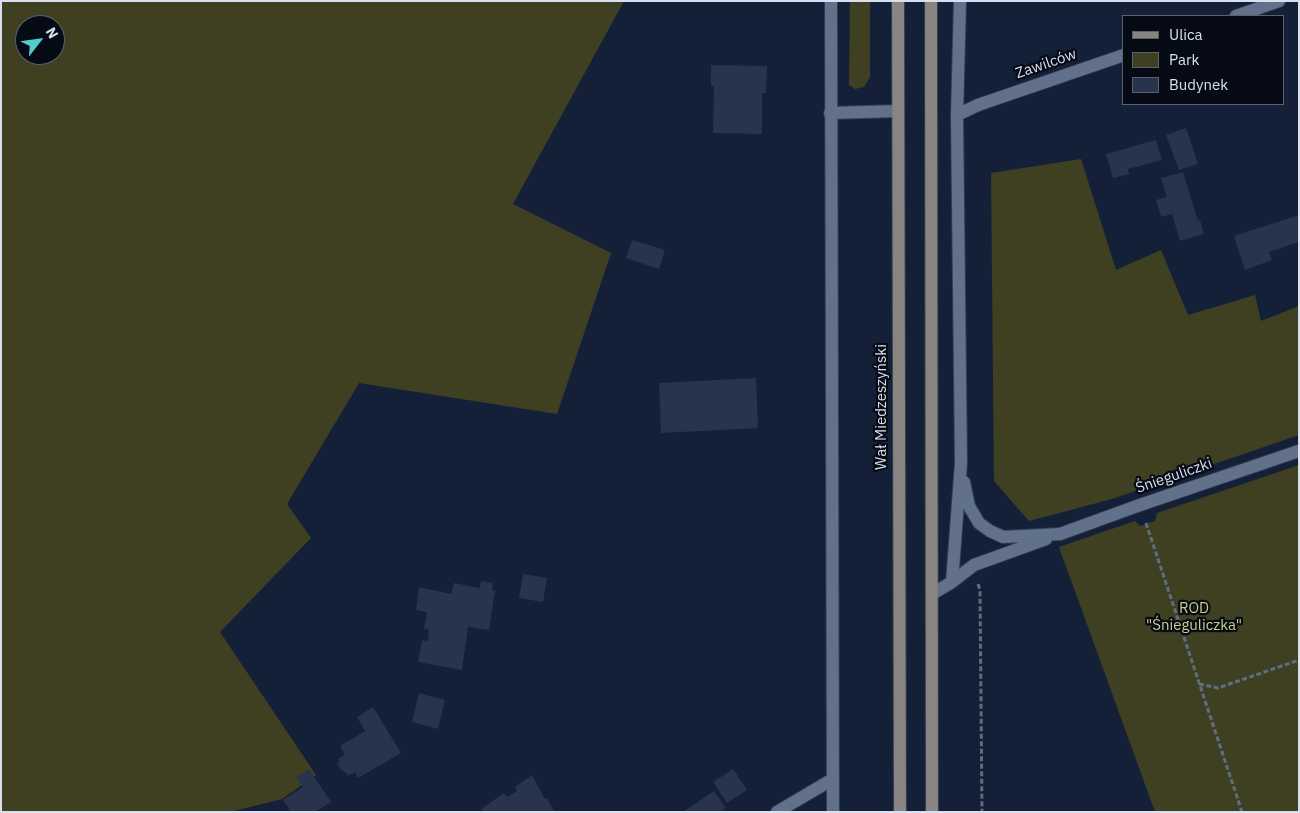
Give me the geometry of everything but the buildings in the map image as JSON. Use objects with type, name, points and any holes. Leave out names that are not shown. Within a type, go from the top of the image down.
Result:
[{"type":"main road","name":"Wał Miedzeszyński","points":[[898,1],[900,812]]},
{"type":"main road","points":[[930,1],[932,812]]},
{"type":"street","points":[[831,1],[833,812]]},
{"type":"street","points":[[952,582],[961,463],[957,115],[960,1]]},
{"type":"street","points":[[1239,15],[1279,1]]},
{"type":"street","name":"Zawilców","points":[[957,115],[978,105],[1122,56]]},
{"type":"street","points":[[830,113],[898,111]]},
{"type":"street","name":"Śnieguliczki","points":[[932,594],[974,566],[1149,502],[1299,451]]},
{"type":"street","points":[[961,463],[969,506],[979,524],[1003,537],[1060,534]]},
{"type":"street","points":[[777,812],[833,779]]},
{"type":"path","points":[[1146,524],[1242,812]]},
{"type":"path","points":[[1199,684],[1218,688],[1299,660]]},
{"type":"green space","points":[[1,1],[624,1],[513,204],[611,253],[557,414],[359,383],[287,504],[311,538],[220,632],[316,775],[282,799],[230,812],[1,812]]},
{"type":"green space","points":[[850,1],[870,1],[870,77],[864,87],[855,89],[849,85]]},
{"type":"green space","points":[[1081,159],[1116,270],[1161,250],[1188,315],[1255,295],[1261,321],[1299,306],[1299,435],[1112,499],[1029,521],[994,481],[991,173]]},
{"type":"green space","name":"ROD \"Śnieguliczka\"","points":[[1299,465],[1299,812],[1155,812],[1059,547],[1135,521],[1140,526],[1155,521],[1157,513]]}]
